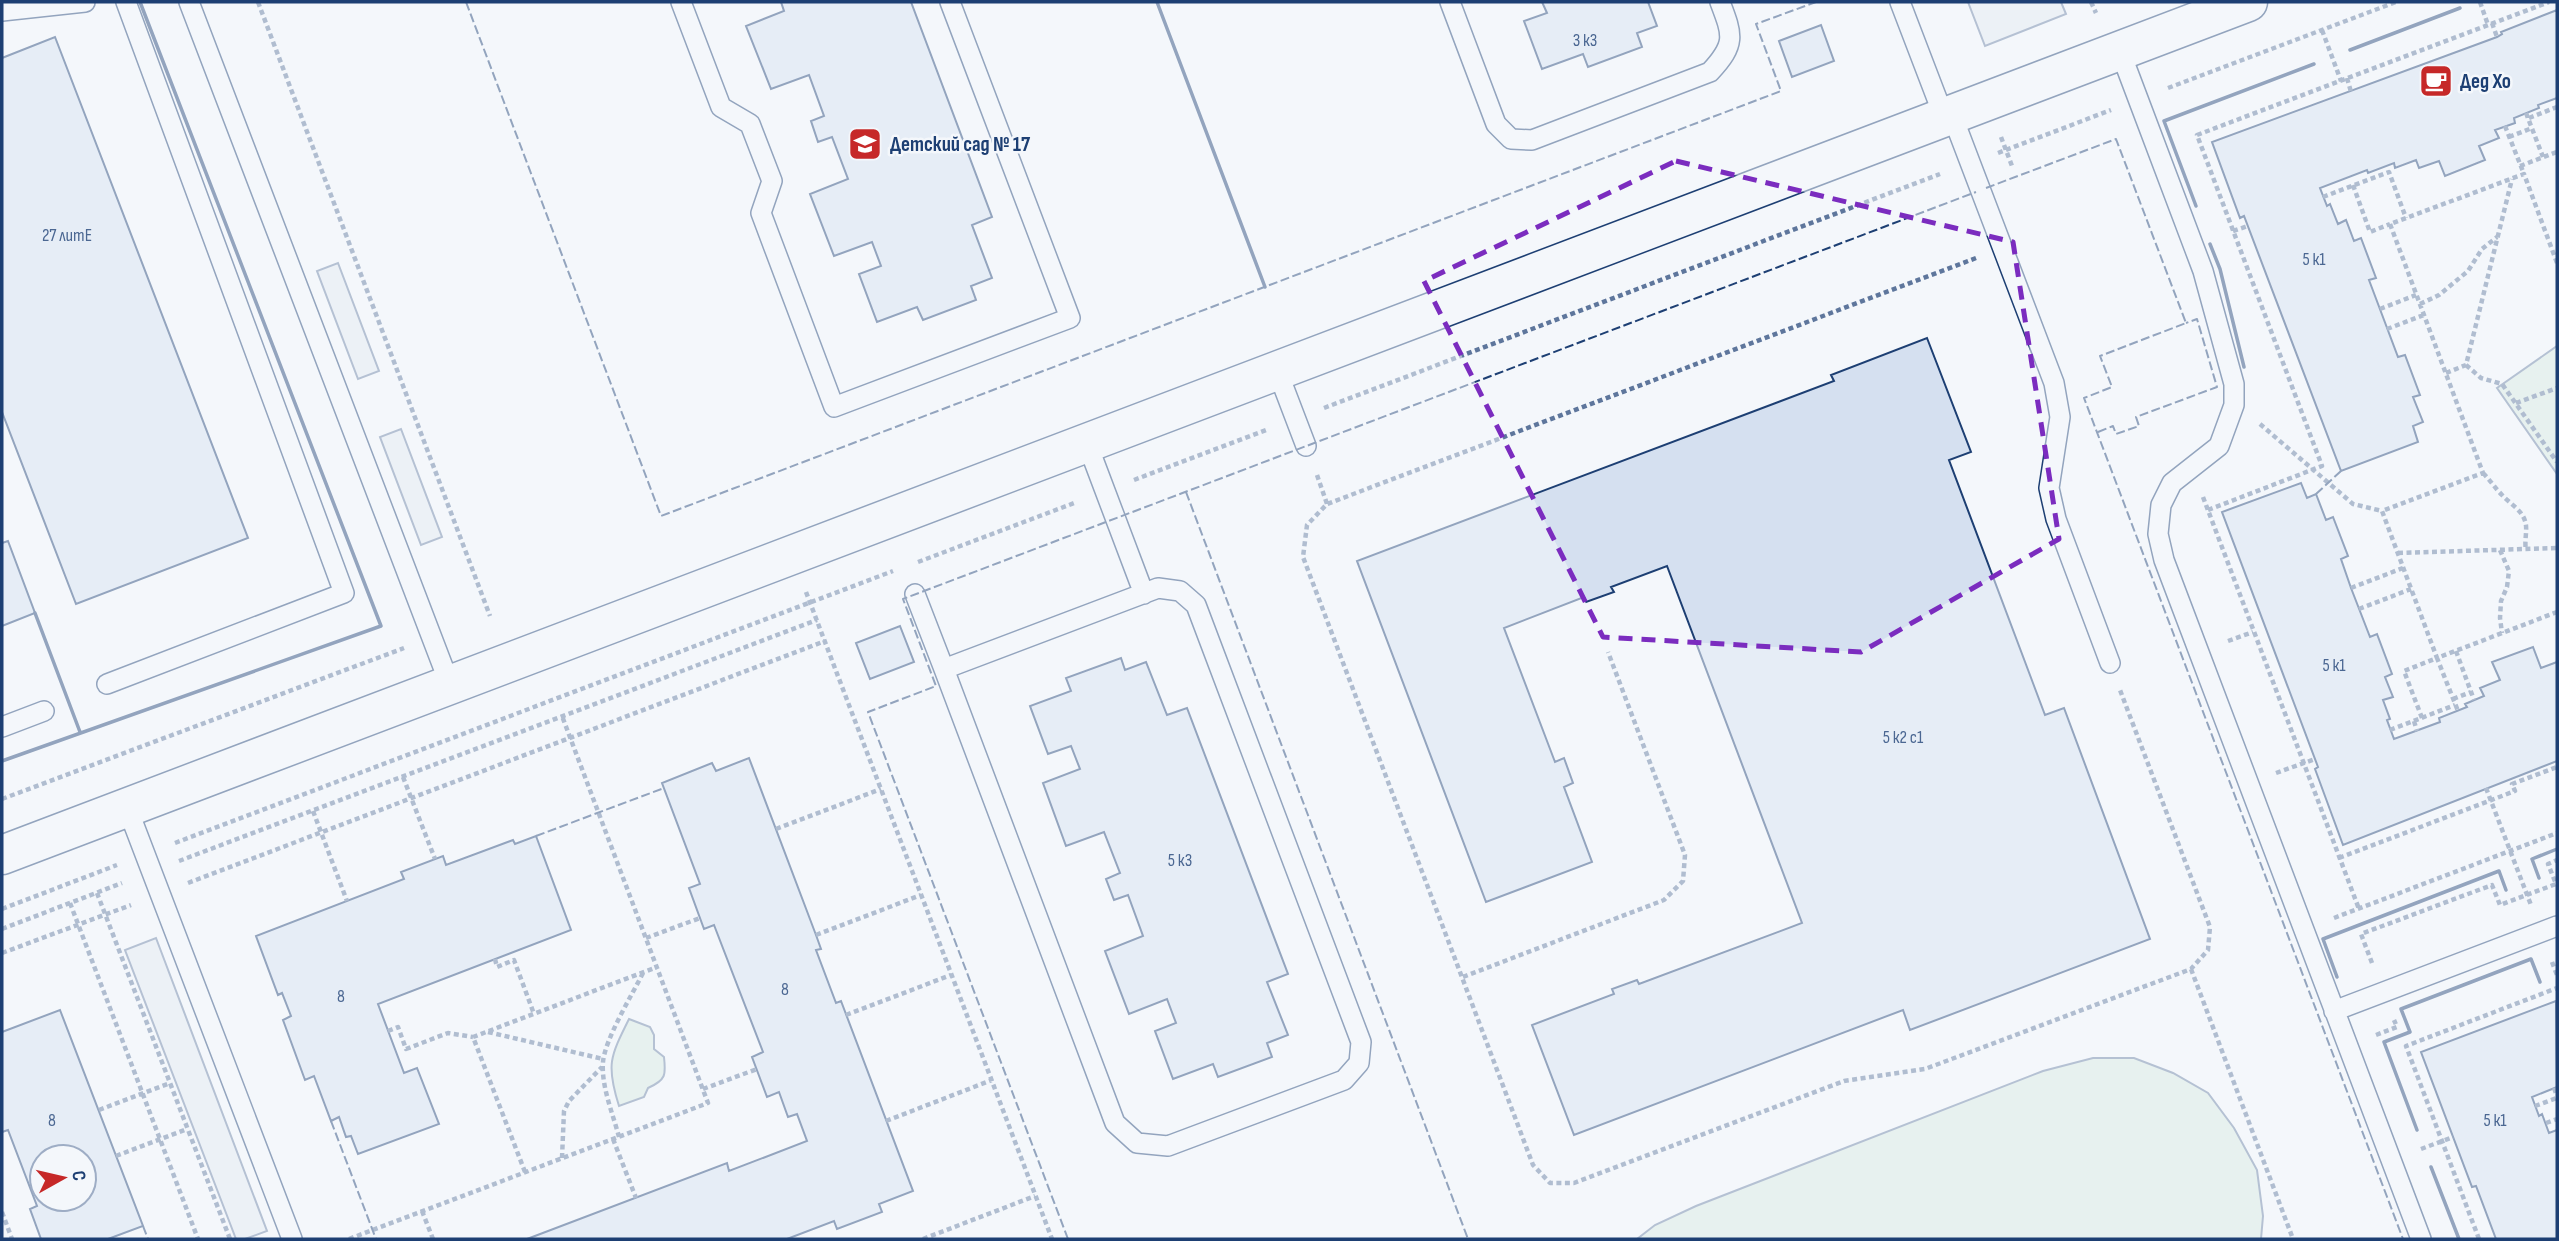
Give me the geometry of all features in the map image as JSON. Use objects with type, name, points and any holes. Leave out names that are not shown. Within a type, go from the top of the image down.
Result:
[{"type":"street","points":[[2,855],[2248,2]]},
{"type":"lane","points":[[2,11],[85,2]]},
{"type":"lane","points":[[107,684],[344,593],[126,2]]},
{"type":"lane","points":[[189,2],[450,685]]},
{"type":"lane","points":[[681,2],[721,107],[750,124],[772,181],[761,213],[834,407],[1070,318],[950,2]]},
{"type":"lane","points":[[1450,2],[1496,124],[1511,139],[1531,140],[1710,72],[1727,54],[1730,29],[1727,4]]},
{"type":"lane","points":[[1900,2],[1970,163],[2054,383],[2060,417],[2049,488],[2056,519],[2110,663]]},
{"type":"lane","points":[[2120,51],[2203,271],[2234,384],[2234,405],[2219,446],[2172,483],[2161,505],[2158,534],[2164,561],[2421,1239]]},
{"type":"lane","points":[[1277,370],[1306,446]]},
{"type":"lane","points":[[1087,443],[1144,594]]},
{"type":"lane","points":[[915,594],[1115,1123],[1138,1143],[1168,1146],[1344,1080],[1359,1063],[1362,1042],[1196,605],[1180,591],[1158,588],[944,669]]},
{"type":"lane","points":[[2,727],[44,710]]},
{"type":"lane","points":[[127,807],[292,1239]]},
{"type":"lane","points":[[2334,1011],[2557,926]]},
{"type":"path","points":[[258,2],[490,616]]},
{"type":"path","points":[[2091,2],[2096,13]]},
{"type":"path","points":[[2,929],[97,893],[148,863],[810,603],[2396,2]]},
{"type":"path","points":[[2480,2],[2497,37]]},
{"type":"path","points":[[2208,510],[2322,466],[2197,135],[2549,2]]},
{"type":"path","points":[[2322,30],[2351,92]]},
{"type":"path","points":[[2547,102],[2550,110]]},
{"type":"path","points":[[2543,157],[2528,116],[2557,107]]},
{"type":"path","points":[[2505,126],[2557,264]]},
{"type":"path","points":[[2509,137],[2532,128]]},
{"type":"path","points":[[2000,132],[2012,166]]},
{"type":"path","points":[[2520,166],[2557,152]]},
{"type":"path","points":[[2323,197],[2382,171],[2389,172],[2406,218]]},
{"type":"path","points":[[2356,174],[2356,184],[2370,232],[2524,174]]},
{"type":"path","points":[[2466,365],[2513,178]]},
{"type":"path","points":[[2390,224],[2483,473],[2499,493],[2521,513],[2526,523],[2526,550]]},
{"type":"path","points":[[2233,231],[2248,226]]},
{"type":"path","points":[[2420,304],[2438,295],[2468,271],[2482,249],[2497,237]]},
{"type":"path","points":[[2003,248],[1327,504],[1307,525],[1303,557],[1533,1165],[1550,1182],[1574,1183],[1844,1081],[1925,1069],[2191,969],[2207,950],[2210,927],[2110,663]]},
{"type":"path","points":[[2380,309],[2416,295]]},
{"type":"path","points":[[2387,329],[2424,315]]},
{"type":"path","points":[[2446,373],[2466,365]]},
{"type":"path","points":[[2466,365],[2481,379],[2502,384],[2557,462]]},
{"type":"path","points":[[2516,403],[2557,387]]},
{"type":"path","points":[[2234,405],[2353,504],[2382,511],[2483,473]]},
{"type":"path","points":[[2192,468],[2358,909]]},
{"type":"path","points":[[2382,511],[2457,708],[2390,730]]},
{"type":"path","points":[[2398,553],[2557,548]]},
{"type":"path","points":[[2500,550],[2509,570],[2507,587],[2501,601],[2502,633]]},
{"type":"path","points":[[2351,588],[2403,568]]},
{"type":"path","points":[[2359,609],[2412,589]]},
{"type":"path","points":[[805,590],[1052,1239]]},
{"type":"path","points":[[2422,718],[2404,671],[2557,612]]},
{"type":"path","points":[[2,909],[313,811],[817,620]]},
{"type":"path","points":[[2,799],[433,638]]},
{"type":"path","points":[[2,953],[825,641]]},
{"type":"path","points":[[2456,651],[2474,700]]},
{"type":"path","points":[[1462,977],[1664,900],[1683,881],[1685,855],[1608,652]]},
{"type":"path","points":[[2453,699],[2472,692]]},
{"type":"path","points":[[349,1239],[708,1103],[562,716]]},
{"type":"path","points":[[2414,721],[2417,731]]},
{"type":"path","points":[[2248,784],[2315,759]]},
{"type":"path","points":[[2339,858],[2515,791],[2512,784],[2557,767]]},
{"type":"path","points":[[403,776],[435,859]]},
{"type":"path","points":[[2486,788],[2523,884]]},
{"type":"path","points":[[776,829],[881,789]]},
{"type":"path","points":[[313,811],[347,901]]},
{"type":"path","points":[[2304,929],[2557,833]]},
{"type":"path","points":[[2383,993],[2361,934],[2492,885],[2500,905],[2556,884],[2548,864],[2557,860]]},
{"type":"path","points":[[97,893],[230,1239]]},
{"type":"path","points":[[817,935],[921,895]]},
{"type":"path","points":[[70,903],[198,1239]]},
{"type":"path","points":[[646,938],[700,918]]},
{"type":"path","points":[[495,959],[497,967],[514,960],[534,1014]]},
{"type":"path","points":[[388,1031],[398,1027],[406,1049],[448,1033],[473,1037],[657,967]]},
{"type":"path","points":[[2191,969],[2293,1239]]},
{"type":"path","points":[[636,1198],[616,1138],[602,1067],[603,1059],[643,972]]},
{"type":"path","points":[[846,1015],[951,975]]},
{"type":"path","points":[[2479,1239],[2406,1046],[2557,988]]},
{"type":"path","points":[[487,1032],[603,1059]]},
{"type":"path","points":[[473,1037],[524,1172]]},
{"type":"path","points":[[562,1158],[564,1111],[569,1101],[602,1067]]},
{"type":"path","points":[[703,1089],[757,1069]]},
{"type":"path","points":[[886,1121],[992,1080]]},
{"type":"path","points":[[99,1110],[170,1083]]},
{"type":"path","points":[[2535,1106],[2557,1097],[2554,1088]]},
{"type":"path","points":[[2546,1123],[2557,1119]]},
{"type":"path","points":[[116,1156],[187,1129]]},
{"type":"path","points":[[2418,1151],[2454,1137]]},
{"type":"path","points":[[922,1239],[1035,1196]]},
{"type":"path","points":[[422,1211],[433,1239]]},
{"type":"path","points":[[2,1213],[12,1239]]},
{"type":"highlighted area","points":[[1676,161],[2013,242],[2059,539],[1861,652],[1603,637],[1424,281]]},
{"type":"shaded area","points":[[1968,2],[2061,2],[2066,14],[1985,46]]},
{"type":"shaded area","points":[[338,263],[379,371],[358,379],[317,271]]},
{"type":"shaded area","points":[[2557,346],[2557,474],[2497,388]]},
{"type":"shaded area","points":[[401,429],[442,537],[421,545],[380,437]]},
{"type":"shaded area","points":[[156,938],[267,1231],[245,1239],[236,1239],[125,950]]},
{"type":"shaded area","points":[[629,1019],[650,1027],[654,1035],[654,1049],[664,1057],[665,1073],[662,1079],[648,1088],[644,1097],[619,1106],[612,1080],[612,1061]]},
{"type":"shaded area","points":[[2093,1058],[2134,1058],[2173,1073],[2208,1093],[2234,1128],[2257,1170],[2263,1216],[2261,1239],[1637,1239],[1655,1225],[1696,1206],[2043,1071]]},
{"type":"building","points":[[781,2],[911,2],[992,217],[972,225],[992,278],[971,286],[976,300],[923,320],[917,307],[877,322],[859,274],[881,266],[872,242],[834,256],[810,194],[848,179],[832,137],[818,142],[811,121],[824,116],[809,75],[771,89],[746,26],[784,11]]},
{"type":"building","points":[[1542,2],[1648,2],[1657,26],[1637,33],[1642,47],[1588,67],[1583,54],[1542,69],[1524,21],[1547,13]]},
{"type":"building","points":[[2557,10],[2557,98],[2514,118],[2515,123],[2495,130],[2499,138],[2479,146],[2485,160],[2445,176],[2439,161],[2419,168],[2416,160],[2395,168],[2394,163],[2320,188],[2338,224],[2346,220],[2354,241],[2361,238],[2376,278],[2369,280],[2398,357],[2405,355],[2420,395],[2413,397],[2423,422],[2413,426],[2418,442],[2341,471],[2244,216],[2240,218],[2212,142],[2497,37],[2501,32]]},
{"type":"building","points":[[1821,25],[1834,61],[1792,77],[1779,41]]},
{"type":"building","points":[[55,37],[248,538],[76,604],[2,412],[2,58]]},
{"type":"building","points":[[1927,338],[1971,452],[1949,460],[2045,715],[2064,708],[2150,939],[1910,1030],[1903,1010],[1574,1135],[1532,1025],[1614,994],[1612,989],[1637,980],[1639,984],[1802,923],[1667,566],[1611,587],[1614,592],[1586,602],[1584,597],[1504,628],[1555,762],[1564,758],[1573,783],[1564,787],[1592,862],[1486,902],[1357,561],[1834,381],[1831,375]]},
{"type":"building","points":[[2301,483],[2307,498],[2316,494],[2326,520],[2333,517],[2348,556],[2341,559],[2351,588],[2370,637],[2377,634],[2392,674],[2385,677],[2393,697],[2383,700],[2394,739],[2440,722],[2439,718],[2467,707],[2465,704],[2484,696],[2480,688],[2500,680],[2492,662],[2533,647],[2541,668],[2557,662],[2557,761],[2343,845],[2315,769],[2318,767],[2222,512]]},
{"type":"building","points":[[8,541],[35,613],[2,626],[2,543]]},
{"type":"building","points":[[900,626],[914,662],[870,679],[856,643]]},
{"type":"building","points":[[1121,658],[1125,670],[1146,662],[1167,715],[1187,708],[1288,974],[1267,982],[1288,1035],[1267,1043],[1272,1057],[1218,1077],[1213,1064],[1173,1079],[1155,1031],[1176,1023],[1167,999],[1129,1014],[1105,951],[1143,936],[1128,895],[1114,900],[1106,879],[1120,873],[1104,832],[1066,846],[1043,783],[1080,769],[1071,746],[1048,754],[1030,706],[1071,691],[1066,678]]},
{"type":"building","points":[[749,758],[821,949],[816,950],[836,1003],[841,1001],[913,1191],[879,1204],[882,1212],[837,1229],[834,1221],[787,1239],[527,1239],[727,1163],[729,1171],[807,1141],[797,1114],[788,1117],[779,1092],[767,1097],[752,1057],[763,1052],[714,925],[704,929],[689,888],[700,884],[662,783],[712,763],[716,771]]},
{"type":"building","points":[[536,836],[571,930],[378,1004],[404,1073],[417,1068],[439,1124],[358,1154],[351,1136],[346,1137],[339,1117],[331,1121],[314,1076],[305,1080],[283,1020],[291,1016],[282,993],[278,995],[256,936],[404,879],[401,872],[443,856],[446,865],[513,840],[515,844]]},
{"type":"building","points":[[2556,1001],[2557,1087],[2532,1097],[2549,1133],[2557,1130],[2557,1239],[2496,1239],[2476,1186],[2472,1187],[2421,1052]]},
{"type":"building","points":[[60,1010],[143,1226],[108,1239],[41,1239],[31,1213],[98,1213],[98,1143],[28,1143],[28,1182],[8,1130],[2,1132],[2,1032]]},
{"type":"fence","points":[[466,2],[661,516],[1781,91],[1756,24],[1816,2]]},
{"type":"fence","points":[[1986,188],[2116,139],[2186,323],[2100,356],[2112,387],[2084,398],[2403,1239]]},
{"type":"fence","points":[[1068,1239],[868,712],[936,686],[903,599],[1976,192]]},
{"type":"fence","points":[[2098,432],[2113,426],[2116,434],[2139,426],[2136,417],[2217,387],[2197,319],[2186,323]]},
{"type":"fence","points":[[2316,494],[2341,471]]},
{"type":"fence","points":[[1186,492],[1468,1239]]},
{"type":"fence","points":[[536,836],[664,788]]},
{"type":"fence","points":[[331,1121],[376,1239]]},
{"type":"fence","points":[[143,1226],[148,1239]]},
{"type":"wall","points":[[2,761],[381,626],[140,2]]},
{"type":"wall","points":[[1157,2],[1265,287]]},
{"type":"wall","points":[[2350,50],[2460,8]]},
{"type":"wall","points":[[2196,206],[2164,121],[2314,64]]},
{"type":"wall","points":[[2210,244],[2220,269],[2244,367]]},
{"type":"wall","points":[[35,613],[80,732]]},
{"type":"wall","points":[[2539,878],[2532,859],[2557,849]]},
{"type":"wall","points":[[2337,977],[2323,939],[2499,871],[2506,890]]},
{"type":"wall","points":[[2417,1130],[2384,1042],[2410,1032],[2401,1009],[2531,959],[2540,982]]},
{"type":"wall","points":[[2431,1167],[2459,1239]]},
{"type":"place","name":"Дед Хо","points":[[2436,81]]},
{"type":"place","name":"Детский сад № 17","points":[[865,144]]}]
